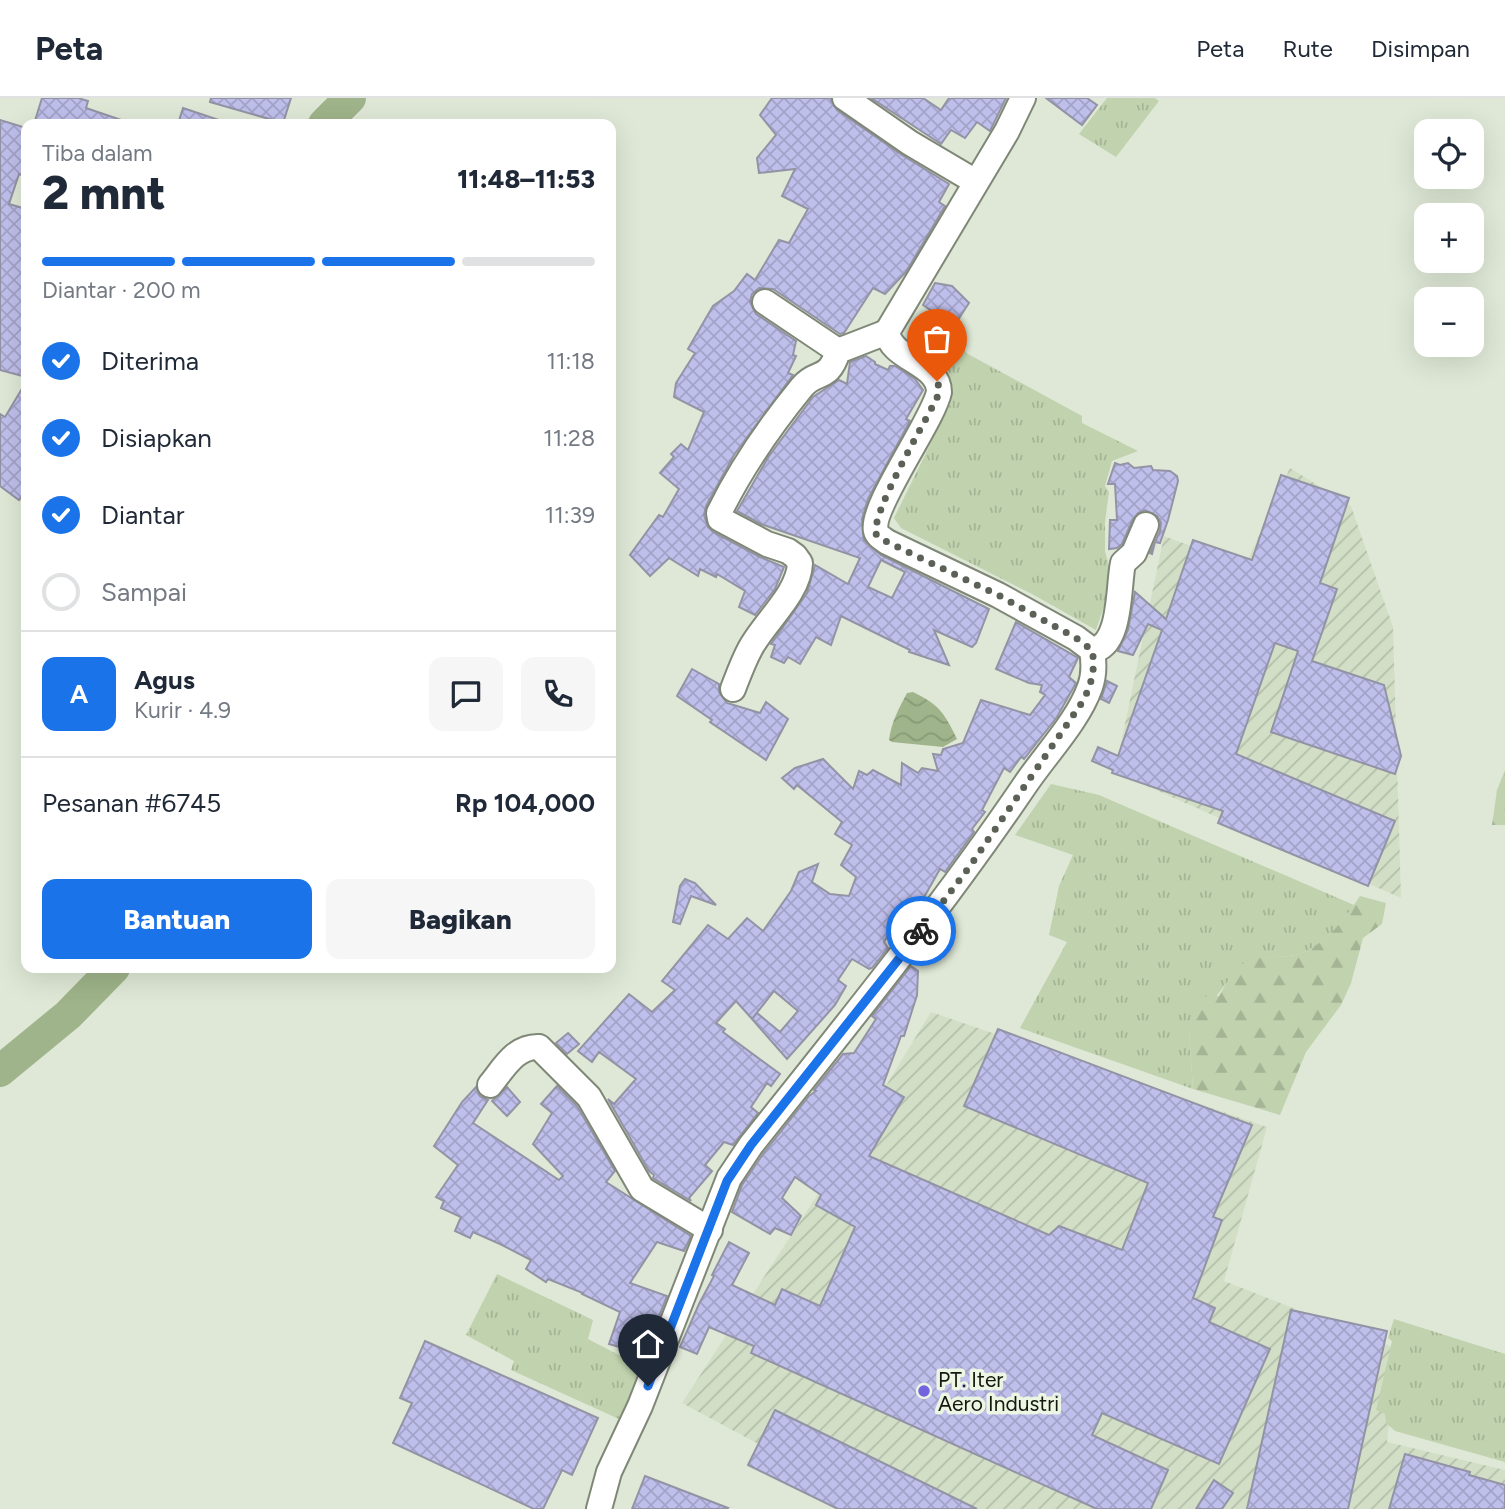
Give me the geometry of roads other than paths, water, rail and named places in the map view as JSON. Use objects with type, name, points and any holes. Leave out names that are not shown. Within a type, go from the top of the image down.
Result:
[{"type":"street","points":[[1023,98],[1007,131],[887,332],[888,340],[934,377],[939,387],[937,398],[876,520],[876,534],[887,542],[998,595],[1076,638],[1092,650],[1101,650],[1106,645],[1118,606],[1123,563],[1134,554],[1146,524]]},
{"type":"street","points":[[858,102],[910,143],[976,182]]},
{"type":"street","points":[[765,302],[838,351]]},
{"type":"street","points":[[733,690],[750,648],[770,617],[781,608],[797,577],[800,563],[788,551],[767,544],[719,518],[719,513],[764,439],[808,380],[825,374],[838,351],[887,332]]},
{"type":"street","points":[[599,1509],[609,1472],[640,1406],[727,1181],[751,1145],[970,866],[1064,731],[1091,686],[1094,659],[1092,650]]},
{"type":"street","points":[[490,1085],[518,1052],[528,1046],[539,1046],[589,1097],[646,1193],[710,1230]]},
{"type":"water","points":[[913,692],[940,711],[957,739],[943,747],[889,740],[901,704],[907,693]]},
{"type":"waterway","points":[[329,119],[350,98]]},
{"type":"waterway","points":[[0,1071],[68,1015],[109,973]]},
{"type":"place","name":"PT. Iter Aero Industri","points":[[924,1391]]}]
